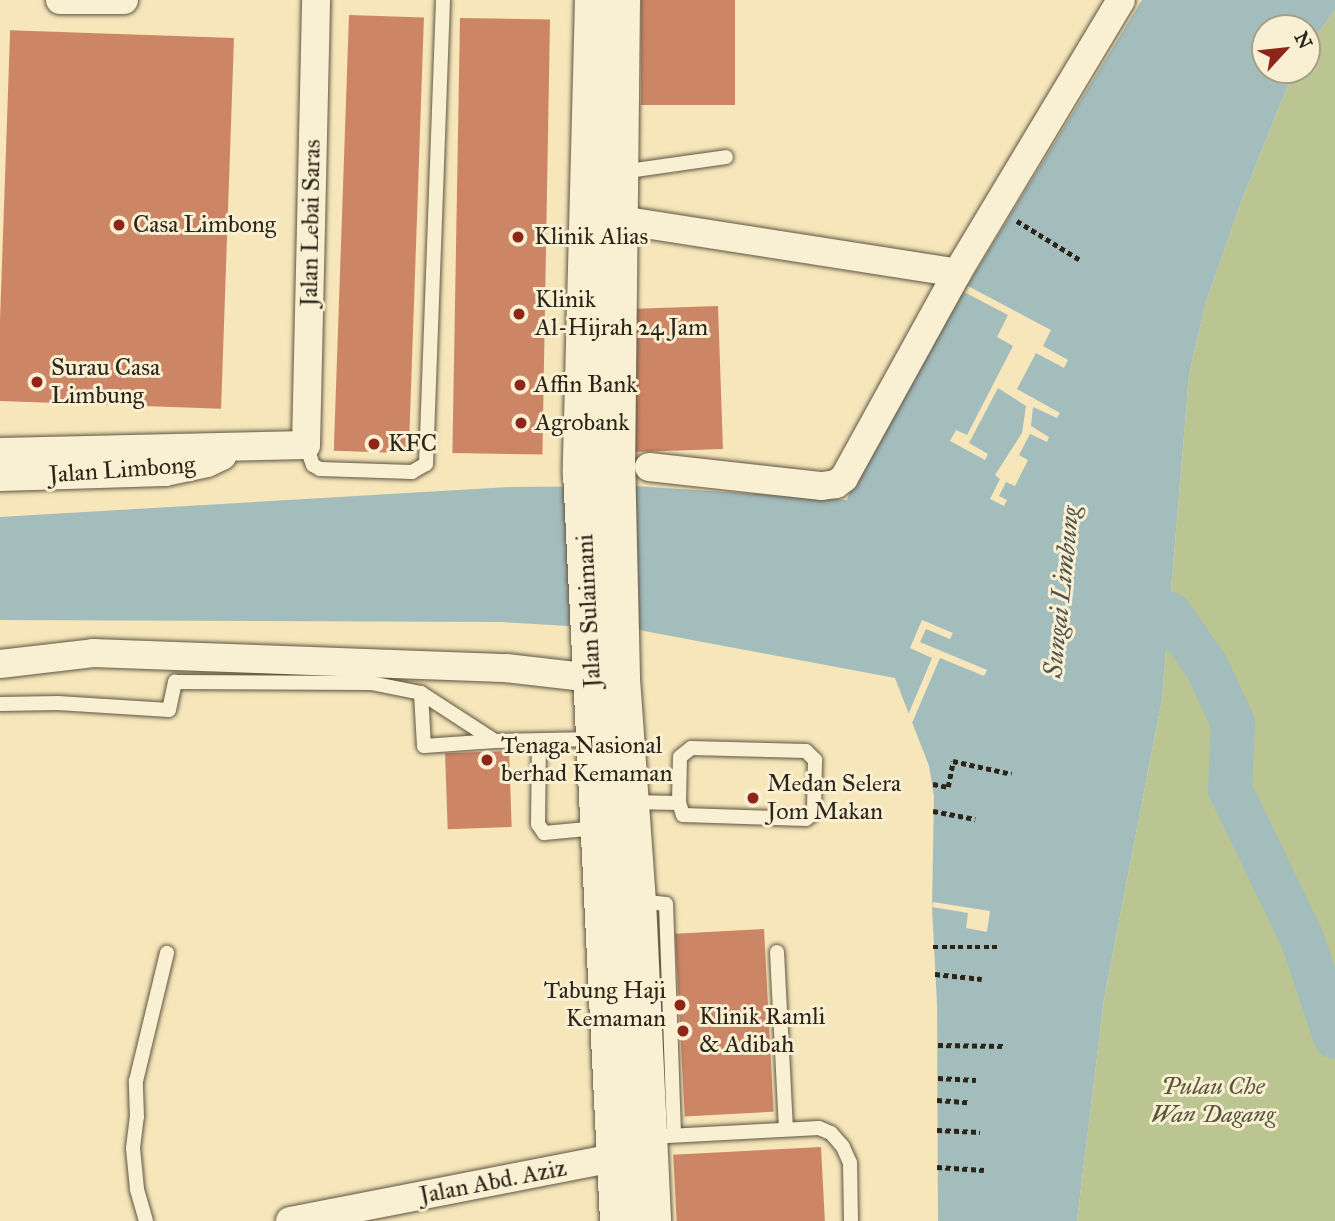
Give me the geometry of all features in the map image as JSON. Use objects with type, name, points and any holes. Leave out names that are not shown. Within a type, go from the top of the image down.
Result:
[{"type":"main road","name":"Jalan Sulaimani","points":[[594,0],[605,176],[620,220],[616,470],[594,739],[619,1221]]},
{"type":"main road","name":"Jalan Sulaimani","points":[[616,470],[586,306],[587,266],[605,176],[621,0]]},
{"type":"main road","points":[[587,266],[620,220]]},
{"type":"main road","points":[[586,306],[616,361]]},
{"type":"main road","name":"Jalan Sulaimani","points":[[601,676],[630,802],[644,1058],[661,1136],[652,1221]]},
{"type":"main road","points":[[637,904],[605,975],[644,1058]]},
{"type":"street","points":[[60,0],[124,0]]},
{"type":"street","name":"Jalan Lebai Saras","points":[[306,445],[316,0]]},
{"type":"street","points":[[616,470],[822,486],[836,484],[844,478],[957,274],[1121,0]]},
{"type":"street","points":[[620,220],[957,274]]},
{"type":"street","name":"Jalan Limbong","points":[[0,452],[306,445]]},
{"type":"street","name":"Jalan Limbong","points":[[0,477],[165,472],[207,463],[240,447]]},
{"type":"street","points":[[0,664],[93,653],[506,668],[601,676]]},
{"type":"street","name":"Jalan Abd. Aziz","points":[[290,1221],[614,1158]]},
{"type":"lane","points":[[306,445],[313,465],[320,470],[412,472],[426,464],[443,0]]},
{"type":"lane","points":[[605,176],[726,157]]},
{"type":"lane","points":[[0,704],[58,703],[169,710],[175,682],[371,682],[421,693],[495,741]]},
{"type":"lane","points":[[421,693],[424,746],[594,739]]},
{"type":"lane","points":[[539,741],[538,824],[544,833],[599,828]]},
{"type":"lane","points":[[691,748],[806,751],[815,760],[814,813],[806,819],[683,815],[679,803],[680,757],[691,748]]},
{"type":"lane","points":[[630,802],[679,803]]},
{"type":"lane","points":[[637,904],[666,904],[661,1136],[819,1128],[831,1133],[843,1147],[849,1163],[851,1221]]},
{"type":"lane","points":[[777,952],[786,1129]]},
{"type":"lane","points":[[146,1221],[137,1189],[133,1148],[137,1117],[136,1081],[167,953]]},
{"type":"path","points":[[1010,217],[1082,261]]},
{"type":"path","points":[[933,784],[948,787],[953,761],[1012,774]]},
{"type":"path","points":[[933,811],[975,819]]},
{"type":"path","points":[[933,947],[1001,947]]},
{"type":"path","points":[[934,974],[982,979]]},
{"type":"path","points":[[938,1045],[1004,1046]]},
{"type":"path","points":[[938,1078],[976,1080]]},
{"type":"path","points":[[937,1100],[968,1102]]},
{"type":"path","points":[[937,1130],[979,1132]]},
{"type":"path","points":[[937,1167],[984,1170]]},
{"type":"green space","name":"Pulau Che Wan Dagang","points":[[1335,10],[1335,1221],[1077,1221],[1104,999],[1162,699],[1189,375],[1205,305],[1241,202],[1288,84],[1321,84],[1321,29]]},
{"type":"water","name":"Sungai Limbung","points":[[1142,0],[1335,0],[1335,10],[1321,29],[1321,14],[1251,14],[1251,84],[1288,84],[1241,202],[1205,305],[1189,375],[1162,699],[1104,999],[1077,1221],[938,1221],[937,1004],[932,907],[934,796],[929,766],[895,678],[639,630],[501,622],[0,620],[0,517],[509,487],[634,486],[847,500],[852,483],[940,330]]},
{"type":"pier","points":[[968,286],[1051,330],[1043,346],[1068,360],[1064,368],[1036,353],[1017,389],[1060,413],[1057,418],[1033,407],[1031,426],[1049,437],[1047,442],[1030,434],[1019,455],[1028,460],[1015,486],[1006,482],[999,496],[1007,500],[1004,506],[990,499],[1000,479],[995,475],[1022,433],[1026,406],[998,388],[969,443],[988,454],[985,460],[950,441],[956,430],[967,435],[1013,346],[997,337],[1008,315],[964,292]]},
{"type":"pier","points":[[922,620],[953,633],[950,639],[926,629],[920,642],[987,670],[984,676],[940,658],[912,723],[908,715],[932,658],[910,648]]},
{"type":"pier","points":[[933,902],[990,911],[987,932],[966,928],[968,913],[932,907]]},
{"type":"building","points":[[641,0],[735,0],[735,105],[641,105]]},
{"type":"building","points":[[349,15],[424,18],[409,453],[334,451]]},
{"type":"building","points":[[460,18],[550,20],[542,455],[452,453]]},
{"type":"building","name":"Casa Limbong","points":[[10,30],[234,38],[221,409],[0,401],[0,320]]},
{"type":"building","points":[[718,306],[723,449],[634,452],[629,309]]},
{"type":"building","points":[[509,751],[512,827],[448,829],[445,753]]},
{"type":"building","points":[[764,929],[774,1112],[685,1116],[675,934]]},
{"type":"building","points":[[821,1147],[825,1221],[677,1221],[673,1155]]},
{"type":"waterway","points":[[1170,614],[1207,667],[1233,723],[1230,789],[1303,941],[1335,1037]]},
{"type":"place","name":"Casa Limbong","points":[[119,225]]},
{"type":"place","name":"Klinik Alias","points":[[518,237]]},
{"type":"place","name":"Klinik Al-Hijrah 24 Jam","points":[[519,314]]},
{"type":"place","name":"Surau Casa Limbung","points":[[37,382]]},
{"type":"place","name":"Affin Bank","points":[[520,385]]},
{"type":"place","name":"Agrobank","points":[[521,423]]},
{"type":"place","name":"KFC","points":[[374,444]]},
{"type":"place","name":"Tenaga Nasional berhad Kemaman","points":[[487,760]]},
{"type":"place","name":"Medan Selera Jom Makan","points":[[753,798]]},
{"type":"place","name":"Tabung Haji Kemaman","points":[[680,1005]]},
{"type":"place","name":"Klinik Ramli & Adibah","points":[[683,1031]]}]
